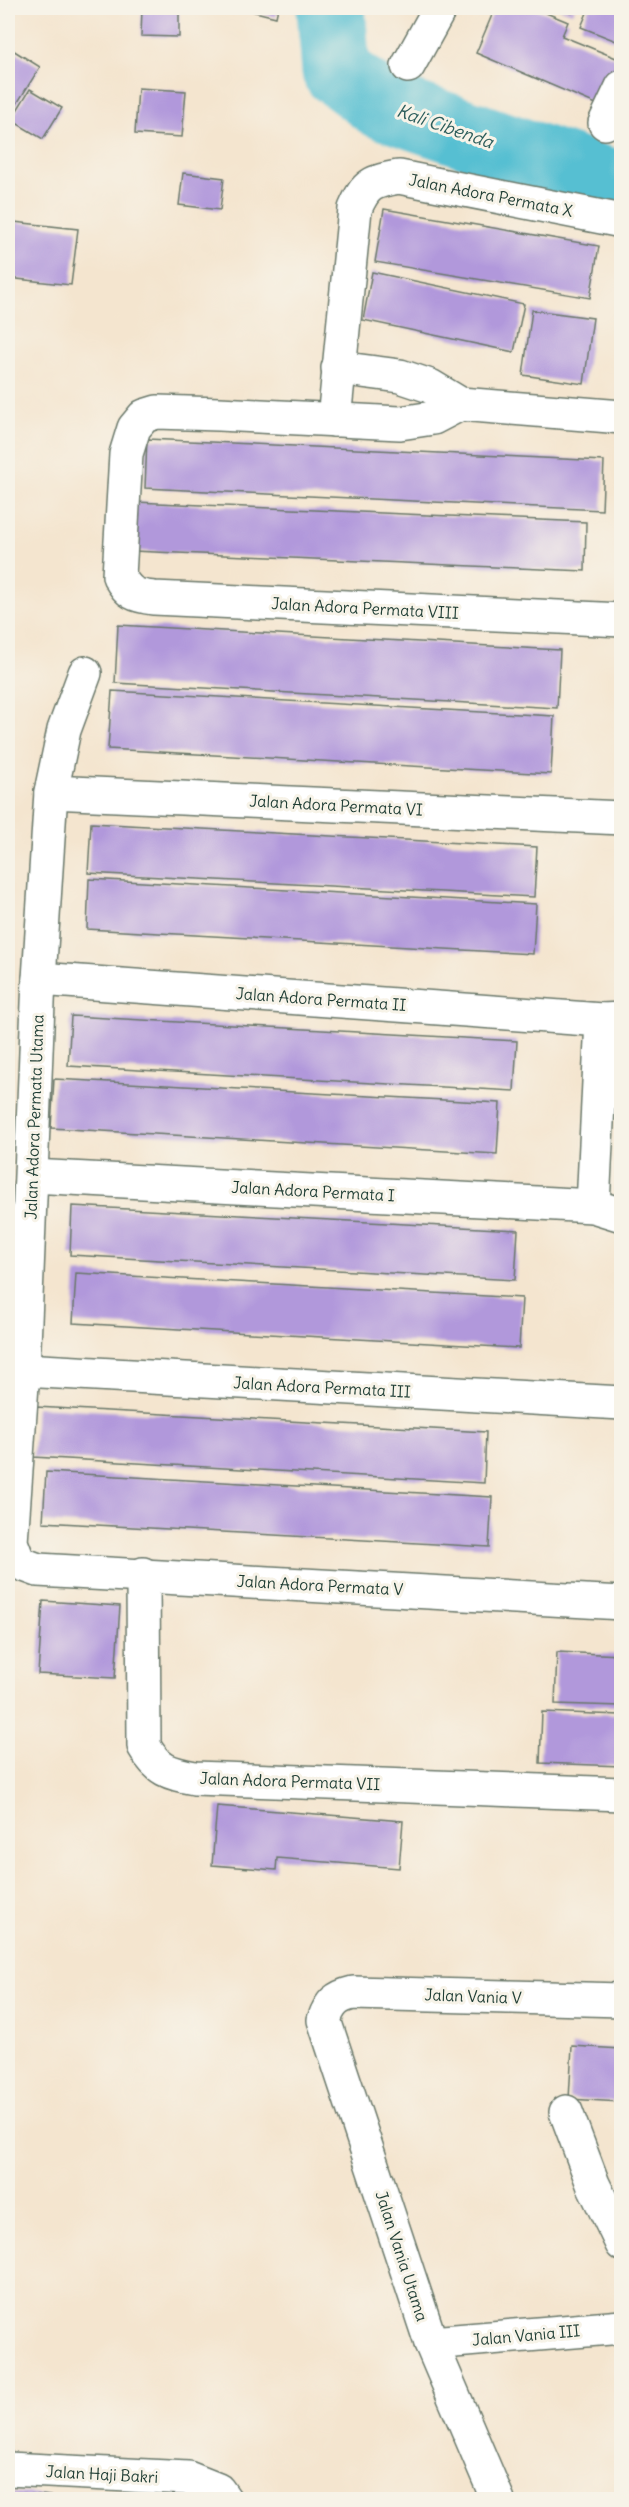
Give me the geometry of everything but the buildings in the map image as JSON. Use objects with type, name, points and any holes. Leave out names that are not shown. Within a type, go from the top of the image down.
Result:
[{"type":"street","points":[[408,66],[440,8]]},
{"type":"street","points":[[605,123],[621,87]]},
{"type":"street","name":"Jalan Adora Permata X","points":[[334,420],[355,209],[362,192],[374,181],[399,177],[621,221]]},
{"type":"street","points":[[338,368],[400,376],[430,386],[460,404],[621,417]]},
{"type":"street","points":[[334,420],[400,423],[433,418],[460,404]]},
{"type":"street","name":"Jalan Adora Permata VIII","points":[[334,420],[167,412],[144,416],[134,428],[126,454],[119,576],[127,590],[138,597],[154,598],[621,620]]},
{"type":"street","name":"Jalan Adora Permata Utama","points":[[19,1563],[11,1542],[32,1176],[39,979],[51,792],[64,730],[85,673]]},
{"type":"street","name":"Jalan Adora Permata VI","points":[[51,792],[621,818]]},
{"type":"street","name":"Jalan Adora Permata II","points":[[39,979],[612,1020]]},
{"type":"street","points":[[607,1211],[612,1020]]},
{"type":"street","name":"Jalan Adora Permata I","points":[[32,1176],[607,1211]]},
{"type":"street","name":"Jalan Adora Permata III","points":[[22,1370],[621,1403]]},
{"type":"street","name":"Jalan Adora Permata V","points":[[19,1563],[38,1570],[143,1574],[621,1603]]},
{"type":"street","name":"Jalan Adora Permata VII","points":[[143,1574],[144,1746],[152,1762],[161,1769],[195,1778],[621,1794]]},
{"type":"street","name":"Jalan Vania V","points":[[328,2007],[338,1997],[353,1993],[621,2000]]},
{"type":"street","name":"Jalan Vania Utama","points":[[328,2007],[324,2020],[326,2032],[431,2343],[498,2499]]},
{"type":"street","points":[[566,2112],[607,2185],[621,2244]]},
{"type":"street","name":"Jalan Vania III","points":[[431,2343],[621,2327]]},
{"type":"street","name":"Jalan Haji Bakri","points":[[8,2469],[188,2478],[218,2490],[225,2499]]},
{"type":"waterway","name":"Kali Cibenda","points":[[331,8],[336,71],[380,104],[622,187]]}]
